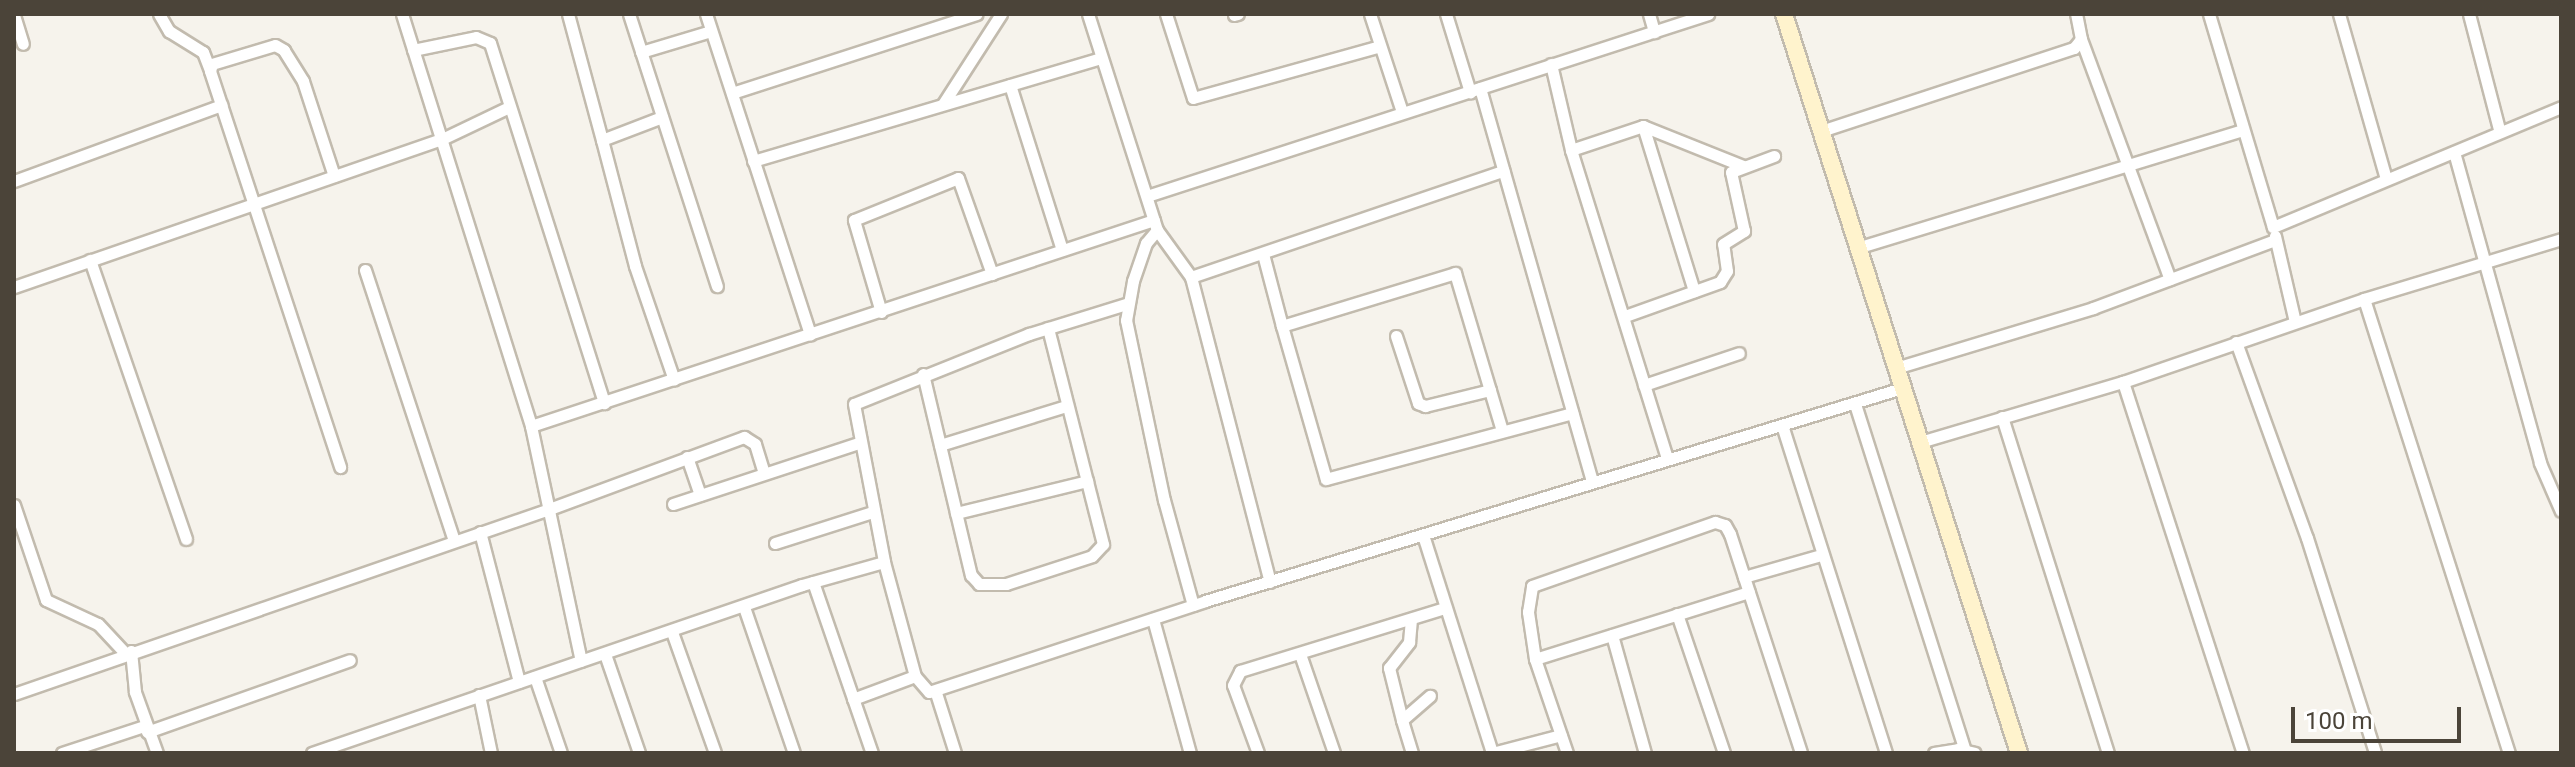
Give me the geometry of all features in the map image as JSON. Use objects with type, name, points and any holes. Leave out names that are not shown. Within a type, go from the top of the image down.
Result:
[{"type":"street","points":[[159,14],[169,31],[203,52],[340,467]]},
{"type":"street","points":[[402,14],[531,426],[552,508],[581,661]]},
{"type":"street","points":[[568,14],[635,266],[674,380]]},
{"type":"street","points":[[629,14],[717,286]]},
{"type":"street","points":[[706,14],[810,335]]},
{"type":"street","points":[[732,93],[977,14]]},
{"type":"street","points":[[943,104],[1001,14]]},
{"type":"street","points":[[1088,14],[1156,225],[1191,277],[1270,582]]},
{"type":"street","points":[[1166,14],[1193,98],[1380,46]]},
{"type":"street","points":[[1370,14],[1402,112]]},
{"type":"street","points":[[1446,14],[1503,171],[1592,482]]},
{"type":"street","points":[[1649,14],[1654,32]]},
{"type":"street","points":[[1147,196],[1708,14]]},
{"type":"street","points":[[1784,14],[2019,753]]},
{"type":"street","points":[[2076,14],[2081,39],[2170,279]]},
{"type":"street","points":[[2209,14],[2273,227],[2295,322]]},
{"type":"street","points":[[2339,14],[2385,176]]},
{"type":"street","points":[[2469,14],[2499,129]]},
{"type":"street","points":[[14,15],[23,44]]},
{"type":"street","points":[[641,52],[711,31]]},
{"type":"street","points":[[413,50],[484,38],[604,403]]},
{"type":"street","points":[[1821,131],[2074,48],[2081,39]]},
{"type":"street","points":[[210,71],[221,60],[275,45],[284,50],[303,81],[334,176]]},
{"type":"street","points":[[753,161],[1100,58]]},
{"type":"street","points":[[1551,64],[1571,150],[1667,458]]},
{"type":"street","points":[[1010,85],[1062,250]]},
{"type":"street","points":[[14,181],[222,105]]},
{"type":"street","points":[[14,287],[253,201],[442,139],[509,107]]},
{"type":"street","points":[[2273,227],[2385,176],[2454,152],[2499,129],[2561,107]]},
{"type":"street","points":[[602,140],[662,117]]},
{"type":"street","points":[[1571,150],[1643,126],[1743,166]]},
{"type":"street","points":[[1643,126],[1694,291]]},
{"type":"street","points":[[1857,248],[2242,130]]},
{"type":"street","points":[[2454,152],[2540,463],[2561,511]]},
{"type":"street","points":[[1625,316],[1720,282],[1727,271],[1723,244],[1744,231],[1729,175],[1743,166],[1774,156]]},
{"type":"street","points":[[1191,277],[1503,171]]},
{"type":"street","points":[[881,312],[854,220],[958,178],[992,274]]},
{"type":"street","points":[[531,426],[1062,250],[1156,225]]},
{"type":"street","points":[[1156,225],[1146,243],[1126,304],[1164,500],[1193,605]]},
{"type":"street","points":[[1920,442],[2123,382],[2364,299],[2561,239]]},
{"type":"street","points":[[1896,368],[2093,308],[2275,240]]},
{"type":"street","points":[[1263,254],[1326,479],[1572,413]]},
{"type":"street","points":[[90,260],[186,539]]},
{"type":"street","points":[[365,270],[454,541]]},
{"type":"street","points":[[1282,326],[1455,273],[1502,431]]},
{"type":"street","points":[[2364,299],[2509,753]]},
{"type":"street","points":[[1126,304],[1048,328],[923,374],[854,404],[884,562],[921,688],[936,693],[1193,605],[1902,388]]},
{"type":"street","points":[[923,374],[971,575],[979,584],[1006,584],[1100,550],[1103,544],[1048,328]]},
{"type":"street","points":[[1396,336],[1418,403],[1425,406],[1490,390]]},
{"type":"street","points":[[2236,342],[2307,538],[2375,753]]},
{"type":"street","points":[[1644,385],[1739,353]]},
{"type":"street","points":[[2123,382],[2243,753]]},
{"type":"street","points":[[1855,404],[1969,752],[1934,753]]},
{"type":"street","points":[[940,445],[1066,406]]},
{"type":"street","points":[[2002,417],[2108,753]]},
{"type":"street","points":[[1782,425],[1886,753]]},
{"type":"street","points":[[14,694],[751,437],[764,473]]},
{"type":"street","points":[[673,504],[859,443]]},
{"type":"street","points":[[687,457],[700,495]]},
{"type":"street","points":[[956,513],[1087,481]]},
{"type":"street","points":[[14,505],[46,600],[98,624],[128,652],[146,729],[157,753]]},
{"type":"street","points":[[775,543],[873,512]]},
{"type":"street","points":[[1567,753],[1535,659],[1528,593],[1539,582],[1715,522],[1730,534],[1801,753]]},
{"type":"street","points":[[480,532],[519,682]]},
{"type":"street","points":[[1423,535],[1492,753],[1561,735]]},
{"type":"street","points":[[1744,577],[1821,555]]},
{"type":"street","points":[[312,753],[813,582],[884,562]]},
{"type":"street","points":[[813,582],[872,753]]},
{"type":"street","points":[[1535,659],[1749,592]]},
{"type":"street","points":[[744,607],[794,753]]},
{"type":"street","points":[[1258,753],[1233,677],[1445,608]]},
{"type":"street","points":[[1677,614],[1724,753]]},
{"type":"street","points":[[1153,619],[1190,753]]},
{"type":"street","points":[[1411,619],[1409,642],[1388,676],[1412,753]]},
{"type":"street","points":[[672,632],[715,753]]},
{"type":"street","points":[[1612,635],[1645,753]]},
{"type":"street","points":[[605,654],[639,753]]},
{"type":"street","points":[[1300,654],[1334,753]]},
{"type":"street","points":[[62,753],[146,729],[350,660]]},
{"type":"street","points":[[853,699],[915,676]]},
{"type":"street","points":[[535,677],[561,753]]},
{"type":"street","points":[[936,693],[955,753]]},
{"type":"street","points":[[479,695],[491,753]]},
{"type":"street","points":[[1402,720],[1430,696]]}]
